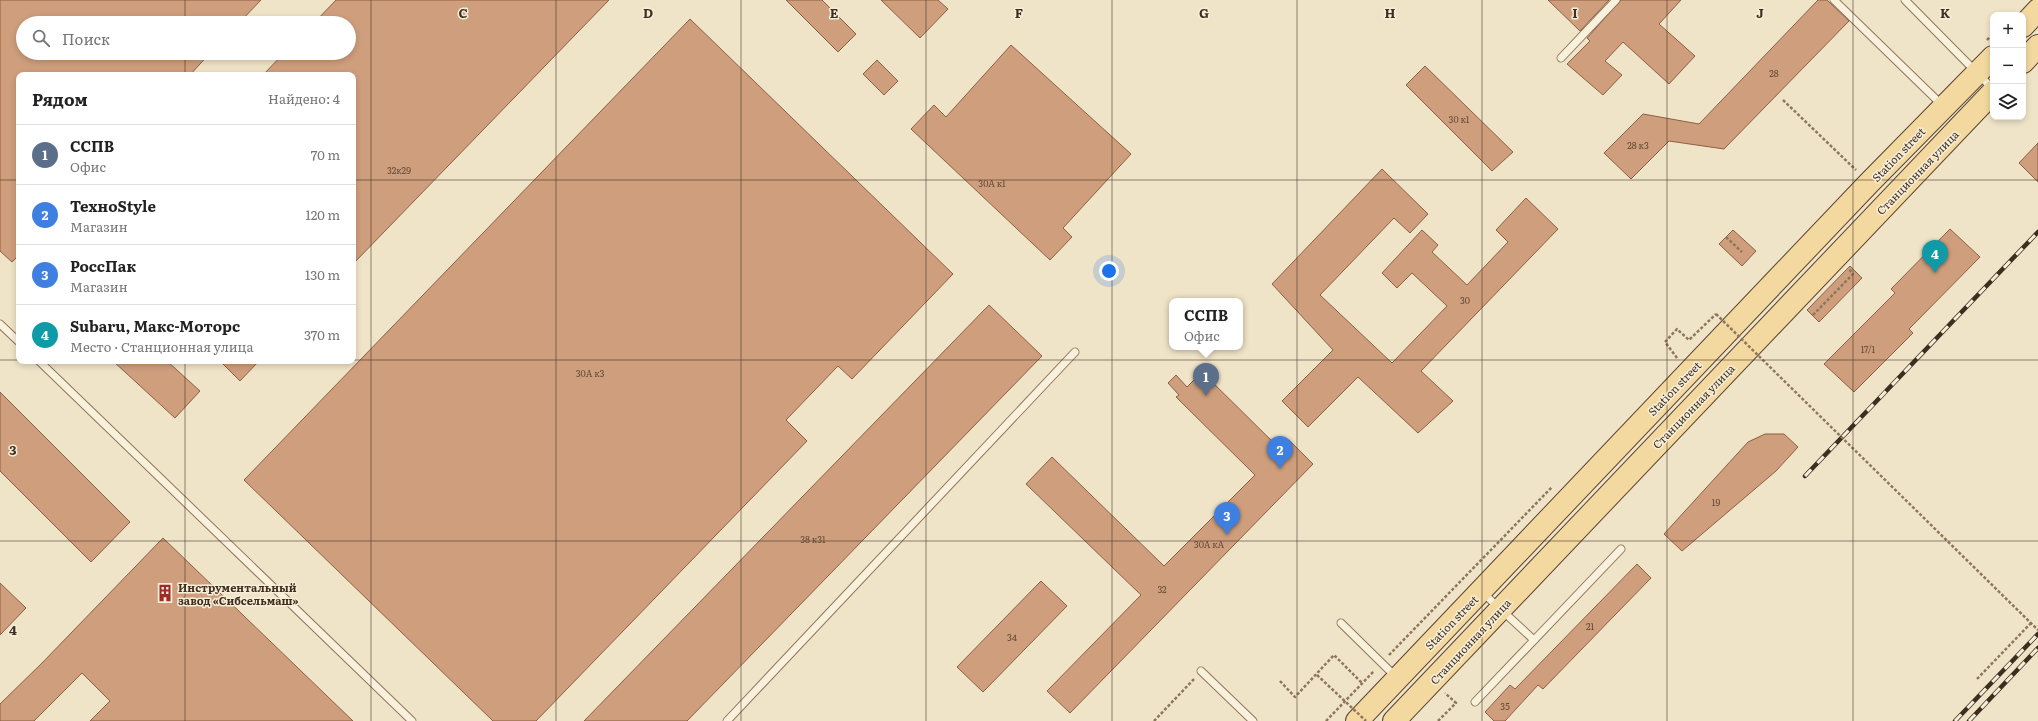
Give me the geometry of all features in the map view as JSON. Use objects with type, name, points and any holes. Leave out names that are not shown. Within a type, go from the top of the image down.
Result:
[{"type":"main road","points":[[2026,23],[2038,10]]},
{"type":"main road","points":[[2026,59],[2038,46]]},
{"type":"main road","name":"Station street","points":[[1357,721],[1869,183],[1990,60]]},
{"type":"main road","name":"Станционная улица","points":[[1394,721],[1990,95]]},
{"type":"lane","points":[[1560,58],[1616,0]]},
{"type":"lane","points":[[1834,0],[1944,106]]},
{"type":"lane","points":[[1905,0],[1976,74],[1990,86]]},
{"type":"lane","points":[[0,324],[16,339]]},
{"type":"lane","points":[[727,721],[1075,352]]},
{"type":"lane","points":[[42,364],[412,721]]},
{"type":"lane","points":[[1476,702],[1621,549]]},
{"type":"lane","points":[[1481,590],[1534,640]]},
{"type":"lane","points":[[1341,623],[1397,678]]},
{"type":"lane","points":[[1202,671],[1253,721]]},
{"type":"path","points":[[1783,100],[1869,183]]},
{"type":"path","points":[[1726,237],[1742,252]]},
{"type":"path","points":[[1813,315],[1853,274]]},
{"type":"path","points":[[1677,358],[1665,342],[1677,329],[1689,340],[1716,314],[2038,630]]},
{"type":"path","points":[[1977,679],[2031,623]]},
{"type":"path","points":[[1280,681],[1295,697],[1334,655],[1362,683]]},
{"type":"path","points":[[1154,721],[1202,671]]},
{"type":"path","points":[[1317,675],[1366,721]]},
{"type":"path","points":[[1438,721],[1456,703]]},
{"type":"building","points":[[0,0],[261,0],[246,16],[16,16],[16,60],[204,60],[193,72],[16,72],[16,258],[12,262],[0,251]]},
{"type":"building","points":[[336,0],[609,0],[356,261],[356,72],[266,72],[277,60],[356,60],[356,16],[321,16]]},
{"type":"building","points":[[786,0],[822,0],[856,34],[838,52]]},
{"type":"building","points":[[881,0],[938,0],[948,9],[920,38]]},
{"type":"building","points":[[1548,0],[1609,0],[1580,31]]},
{"type":"building","points":[[1621,0],[1681,0],[1659,24],[1695,56],[1669,84],[1623,42],[1605,61],[1622,75],[1603,95],[1567,64],[1590,41],[1587,38]]},
{"type":"building","points":[[1818,0],[1827,0],[1849,21],[1724,149],[1669,141],[1631,179],[1604,153],[1643,114],[1699,124]]},
{"type":"building","points":[[690,19],[953,274],[852,379],[838,366],[786,420],[807,441],[536,721],[493,721],[244,480]]},
{"type":"building","points":[[1011,45],[1131,154],[1063,228],[1072,237],[1050,260],[911,129],[934,105],[946,117]]},
{"type":"building","points":[[877,60],[898,81],[884,95],[863,74]]},
{"type":"building","points":[[1425,66],[1513,152],[1492,171],[1406,85]]},
{"type":"building","points":[[2038,143],[2038,182],[2019,163]]},
{"type":"building","points":[[1382,169],[1428,214],[1410,233],[1394,218],[1320,295],[1392,363],[1447,306],[1412,273],[1397,288],[1382,273],[1422,230],[1438,245],[1432,252],[1467,285],[1508,242],[1496,230],[1526,198],[1558,229],[1421,371],[1453,401],[1418,433],[1358,377],[1308,427],[1282,401],[1333,350],[1272,284]]},
{"type":"building","points":[[1950,229],[1980,257],[1909,329],[1913,333],[1854,392],[1824,364],[1895,293],[1891,289]]},
{"type":"building","points":[[1733,230],[1756,251],[1742,266],[1719,244]]},
{"type":"building","points":[[1850,266],[1862,278],[1819,322],[1807,310]]},
{"type":"building","points":[[989,305],[1042,356],[687,721],[584,721]]},
{"type":"building","points":[[116,364],[170,364],[200,391],[175,418]]},
{"type":"building","points":[[223,364],[256,364],[240,381]]},
{"type":"building","points":[[1202,372],[1280,449],[1289,440],[1313,464],[1070,713],[1047,691],[1141,595],[1026,484],[1052,457],[1164,566],[1255,475],[1176,397],[1179,395],[1168,383],[1176,375],[1187,387]]},
{"type":"building","points":[[0,392],[130,522],[91,562],[0,471]]},
{"type":"building","points":[[1765,434],[1784,434],[1798,447],[1776,471],[1682,551],[1664,534],[1748,442]]},
{"type":"building","name":"Инструментальный завод «Сибсельмаш»","points":[[163,538],[353,721],[90,721],[110,701],[82,673],[34,721],[0,721],[0,704],[42,663]]},
{"type":"building","points":[[1637,564],[1651,578],[1543,689],[1538,685],[1505,721],[1494,721],[1485,712],[1510,685],[1515,689]]},
{"type":"building","points":[[1041,581],[1067,606],[983,692],[957,667]]},
{"type":"building","points":[[0,583],[26,608],[0,635]]},
{"type":"railway","points":[[1805,476],[2038,232]]},
{"type":"railway","points":[[1955,721],[2038,634]]},
{"type":"railway","points":[[1969,721],[2038,648]]},
{"type":"place","name":"Subaru, Макс-Моторс","points":[[1935,273]]},
{"type":"place","name":"ССПВ","points":[[1206,396]]},
{"type":"place","name":"ТехноStyle","points":[[1280,469]]},
{"type":"place","name":"РоссПак","points":[[1227,535]]},
{"type":"place","name":"Инструментальный завод «Сибсельмаш»","points":[[165,593]]}]
